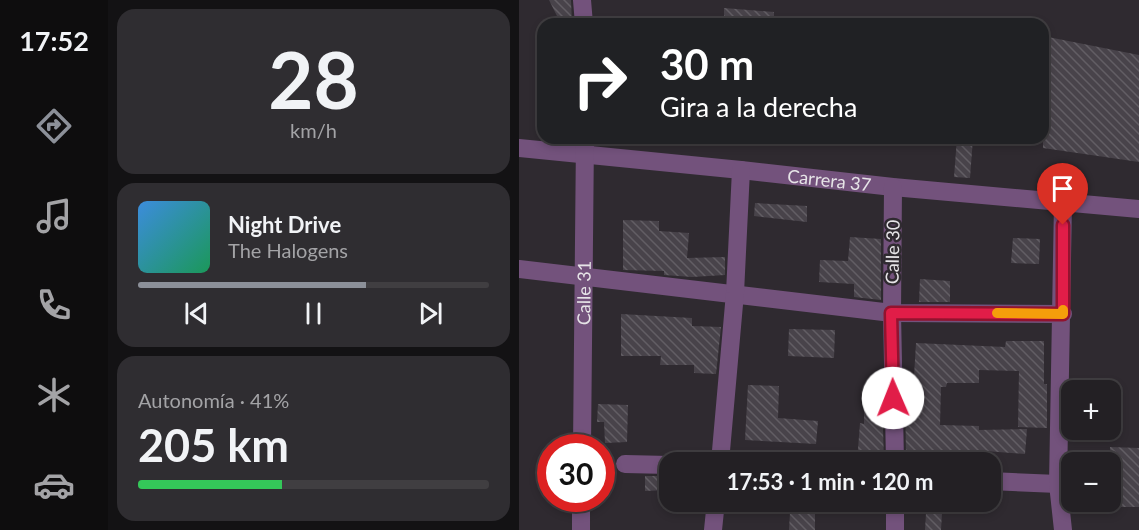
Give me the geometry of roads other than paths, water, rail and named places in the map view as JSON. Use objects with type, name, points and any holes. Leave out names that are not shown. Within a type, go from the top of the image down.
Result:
[{"type":"street","points":[[582,0],[584,18]]},
{"type":"street","name":"Carrera 37","points":[[519,148],[585,147],[741,170],[893,187],[1139,209]]},
{"type":"street","name":"Calle 31","points":[[582,434],[585,147]]},
{"type":"street","points":[[721,452],[735,293],[741,170]]},
{"type":"street","name":"Calle 30","points":[[893,187],[891,313],[895,452]]},
{"type":"street","points":[[1063,203],[1063,314],[1058,484],[1063,530]]},
{"type":"street","points":[[519,269],[891,313],[1063,314]]},
{"type":"street","points":[[625,464],[659,465]]},
{"type":"street","points":[[1001,481],[1058,484]]},
{"type":"street","points":[[581,512],[581,530]]},
{"type":"street","points":[[713,530],[715,512]]},
{"type":"street","points":[[895,512],[895,530]]}]
